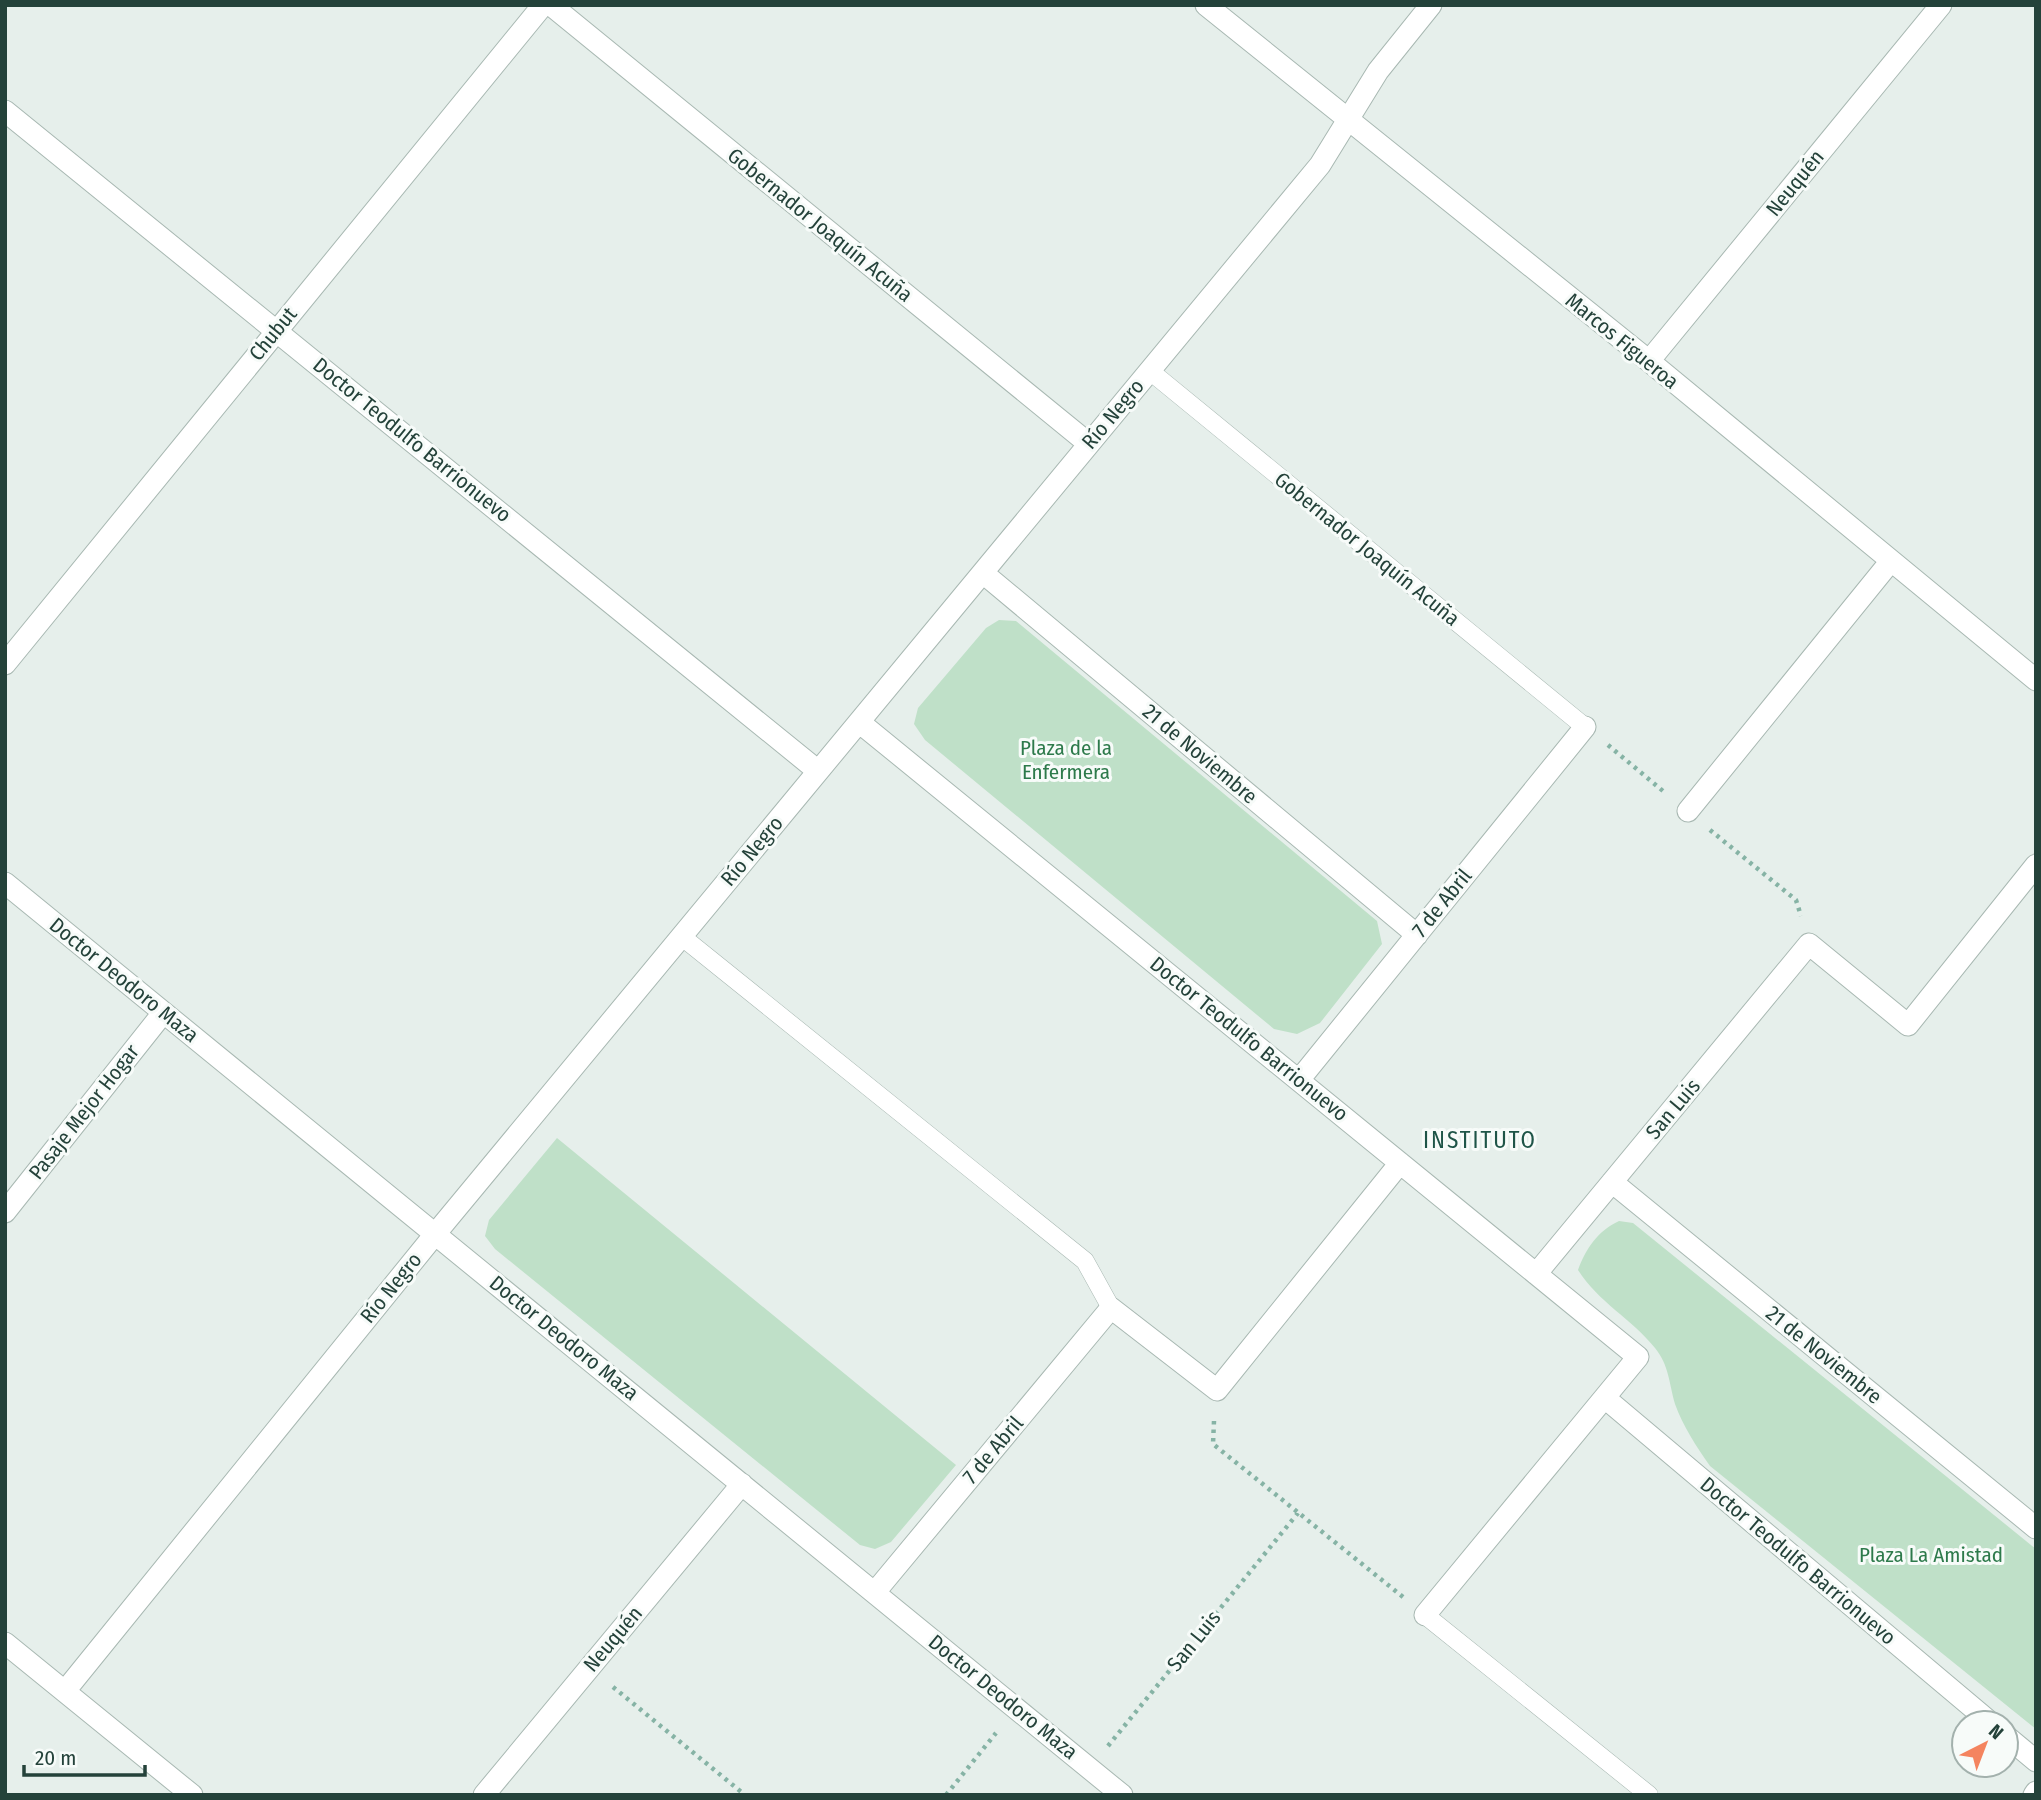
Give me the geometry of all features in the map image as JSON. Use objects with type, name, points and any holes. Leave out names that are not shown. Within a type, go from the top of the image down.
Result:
[{"type":"street","name":"Chubut","points":[[5,664],[544,5]]},
{"type":"street","name":"Gobernador Joaquín Acuña","points":[[551,5],[1089,444]]},
{"type":"street","name":"Marcos Figueroa","points":[[1206,5],[1649,361],[2036,680]]},
{"type":"street","name":"Río Negro","points":[[65,1692],[436,1233],[1320,165],[1378,71],[1430,5]]},
{"type":"street","name":"Neuquén","points":[[1649,361],[1941,5]]},
{"type":"street","name":"Doctor Teodulfo Barrionuevo","points":[[5,111],[818,771]]},
{"type":"street","points":[[1688,811],[1890,562]]},
{"type":"street","name":"21 de Noviembre","points":[[983,573],[1417,935]]},
{"type":"street","name":"Doctor Teodulfo Barrionuevo","points":[[859,722],[1639,1357],[1605,1398],[1974,1709]]},
{"type":"street","name":"7 de Abril","points":[[1299,1080],[1585,727]]},
{"type":"street","name":"San Luis","points":[[1536,1274],[1809,944],[1908,1025],[2036,865]]},
{"type":"street","name":"Doctor Deodoro Maza","points":[[5,883],[1122,1795]]},
{"type":"street","name":"Pasaje Mejor Hogar","points":[[5,1212],[163,1013]]},
{"type":"street","points":[[1111,1308],[1217,1390],[1400,1163]]},
{"type":"street","name":"21 de Noviembre","points":[[1612,1182],[2036,1528]]},
{"type":"street","name":"7 de Abril","points":[[875,1592],[1111,1308]]},
{"type":"street","points":[[1425,1615],[1605,1398]]},
{"type":"street","name":"Neuquén","points":[[484,1795],[741,1484]]},
{"type":"street","points":[[5,1643],[192,1795]]},
{"type":"street","points":[[2020,1748],[2036,1761]]},
{"type":"lane","name":"Gobernador Joaquín Acuña","points":[[1150,370],[1585,727]]},
{"type":"lane","points":[[681,936],[1085,1261],[1111,1308]]},
{"type":"lane","points":[[1425,1615],[1649,1795]]},
{"type":"path","points":[[1217,1390],[1213,1444],[1425,1615]]},
{"type":"path","name":"San Luis","points":[[1090,1769],[1298,1513]]},
{"type":"path","points":[[589,1668],[741,1794]]},
{"type":"path","points":[[946,1795],[1016,1707]]},
{"type":"green space","name":"Plaza de la Enfermera","points":[[999,620],[1016,621],[1377,921],[1382,944],[1320,1023],[1297,1034],[1274,1029],[925,740],[914,724],[918,708],[986,628]]},
{"type":"green space","points":[[557,1138],[956,1465],[891,1542],[875,1549],[860,1545],[495,1249],[485,1236],[489,1220]]},
{"type":"green space","name":"Plaza La Amistad","points":[[1619,1221],[1633,1223],[2036,1549],[2036,1729],[2020,1716],[2020,1709],[2011,1709],[1710,1466],[1678,1412],[1660,1354],[1595,1292],[1578,1270],[1585,1254],[1605,1230]]},
{"type":"district","name":"INSTITUTO","points":[[1480,1140]]}]
